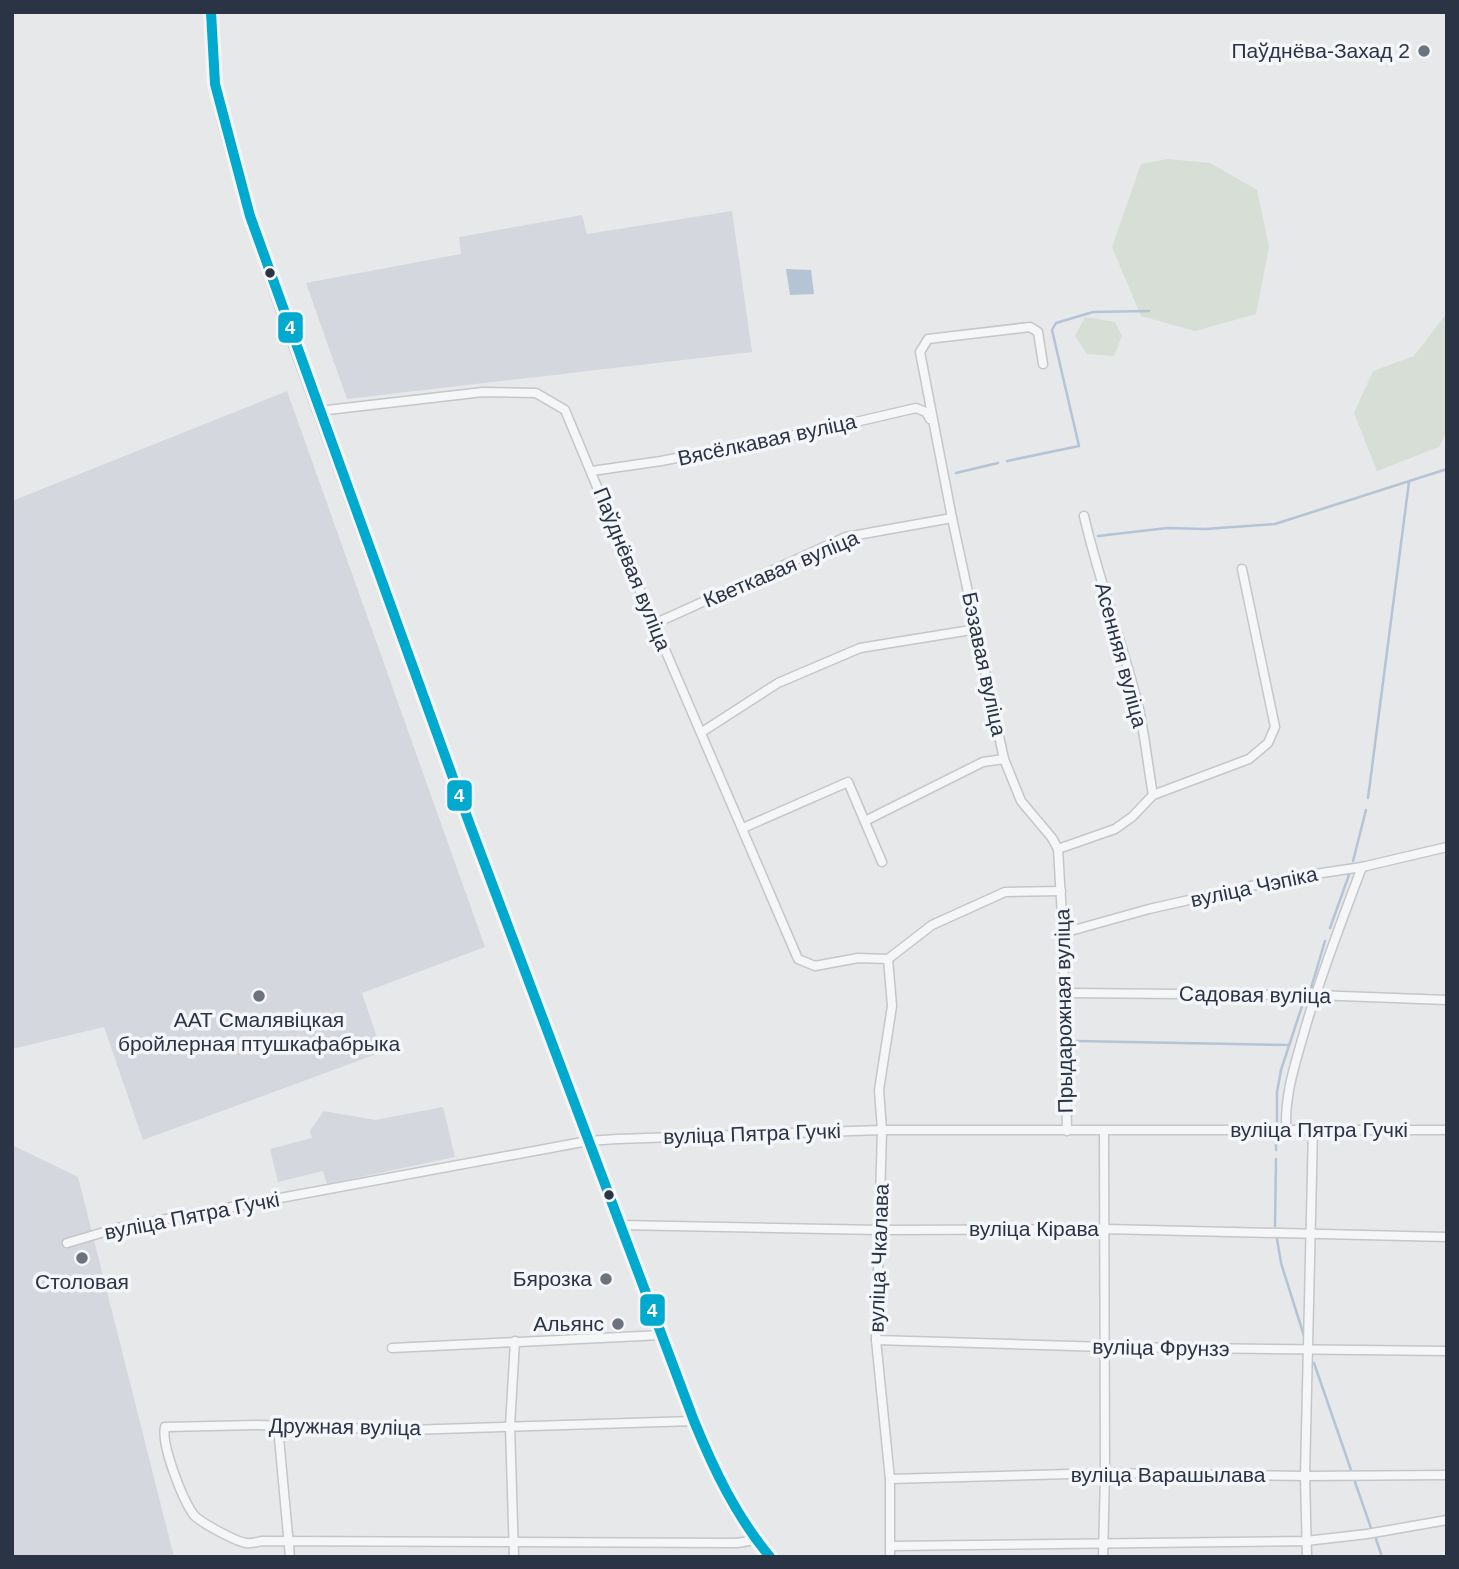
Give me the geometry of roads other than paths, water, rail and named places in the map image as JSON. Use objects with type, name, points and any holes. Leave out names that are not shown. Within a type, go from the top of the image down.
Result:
[{"type":"main road","points":[[211,12],[215,84],[229,145],[250,216],[319,411],[470,825],[694,1421],[719,1480],[755,1540],[770,1557]]},
{"type":"street","name":"Бэзавая вуліца","points":[[1044,364],[1038,332],[1030,327],[928,339],[920,352],[1004,760],[1021,801],[1058,849]]},
{"type":"street","name":"Паўднёвая вуліца","points":[[319,411],[484,392],[536,393],[565,410],[798,959],[815,967],[858,958],[888,959]]},
{"type":"street","name":"Вясёлкавая вуліца","points":[[592,471],[674,459],[916,408],[926,412],[933,424]]},
{"type":"street","name":"Асенняя вуліца","points":[[1084,516],[1093,556],[1117,629],[1139,712],[1153,795]]},
{"type":"street","name":"Кветкавая вуліца","points":[[654,624],[846,537],[952,517]]},
{"type":"street","points":[[888,959],[932,925],[1005,892],[1061,891],[1058,849],[1115,829],[1132,817],[1153,795],[1249,759],[1268,743],[1275,727],[1242,569]]},
{"type":"street","points":[[702,732],[778,683],[860,648],[977,629]]},
{"type":"street","points":[[865,821],[982,762],[1004,760]]},
{"type":"street","points":[[743,828],[848,782],[882,862]]},
{"type":"street","name":"вуліца Чэпіка","points":[[1063,933],[1149,909],[1282,879],[1362,867],[1447,846]]},
{"type":"street","points":[[1286,1129],[1285,1104],[1290,1079],[1315,995],[1362,867]]},
{"type":"street","name":"Прыдарожная вуліца","points":[[1061,891],[1067,1131]]},
{"type":"street","name":"вуліца Чкалава","points":[[888,959],[892,1006],[880,1090],[882,1130],[876,1340],[890,1479],[890,1557]]},
{"type":"street","name":"Садовая вуліца","points":[[1063,993],[1315,995],[1447,1000]]},
{"type":"street","points":[[1307,1557],[1305,1476],[1313,1129]]},
{"type":"street","name":"вуліца Пятра Гучкі","points":[[67,1243],[118,1228],[588,1141],[882,1130],[1447,1130]]},
{"type":"street","points":[[1103,1557],[1106,1347],[1104,1131]]},
{"type":"street","name":"вуліца Кірава","points":[[620,1225],[880,1230],[1105,1229],[1447,1237]]},
{"type":"street","points":[[392,1348],[662,1335]]},
{"type":"street","name":"вуліца Фрунзэ","points":[[876,1340],[1106,1347],[1447,1352]]},
{"type":"street","points":[[514,1557],[510,1426],[515,1341]]},
{"type":"street","name":"Дружная вуліца","points":[[288,1542],[262,1541],[248,1544],[236,1540],[194,1515],[168,1458],[163,1436],[165,1427],[257,1425],[408,1430],[694,1421]]},
{"type":"street","points":[[278,1427],[290,1557]]},
{"type":"street","name":"вуліца Варашылава","points":[[890,1479],[1105,1473],[1447,1475]]},
{"type":"street","points":[[891,1546],[1306,1541],[1447,1520]]},
{"type":"street","points":[[288,1542],[737,1543],[755,1540]]},
{"type":"water","points":[[786,269],[811,270],[814,294],[790,295]]},
{"type":"waterway","points":[[1007,461],[1079,446],[1052,330],[1056,323],[1093,312],[1149,311]]},
{"type":"waterway","points":[[956,473],[998,463]]},
{"type":"waterway","points":[[1098,536],[1167,528],[1205,529],[1275,524],[1447,469]]},
{"type":"waterway","points":[[1368,798],[1409,482]]},
{"type":"waterway","points":[[1353,861],[1366,810]]},
{"type":"waterway","points":[[1330,928],[1350,872]]},
{"type":"waterway","points":[[1311,988],[1325,941]]},
{"type":"waterway","points":[[1277,1122],[1277,1092],[1281,1070],[1304,1000]]},
{"type":"waterway","points":[[1076,1041],[1289,1045]]},
{"type":"waterway","points":[[1276,1136],[1276,1150]]},
{"type":"waterway","points":[[1275,1226],[1276,1159]]},
{"type":"waterway","points":[[1277,1239],[1281,1263],[1305,1339]]},
{"type":"waterway","points":[[1314,1363],[1351,1470]]},
{"type":"waterway","points":[[1355,1482],[1371,1528]]},
{"type":"waterway","points":[[1376,1539],[1382,1557]]},
{"type":"place","name":"Паўднёва-Захад 2","points":[[1424,51]]},
{"type":"place","name":"ААТ Смалявіцкая бройлерная птушкафабрыка","points":[[259,996]]},
{"type":"place","name":"Столовая","points":[[82,1258]]},
{"type":"place","name":"Бярозка","points":[[606,1279]]},
{"type":"place","name":"Альянс","points":[[618,1324]]}]
